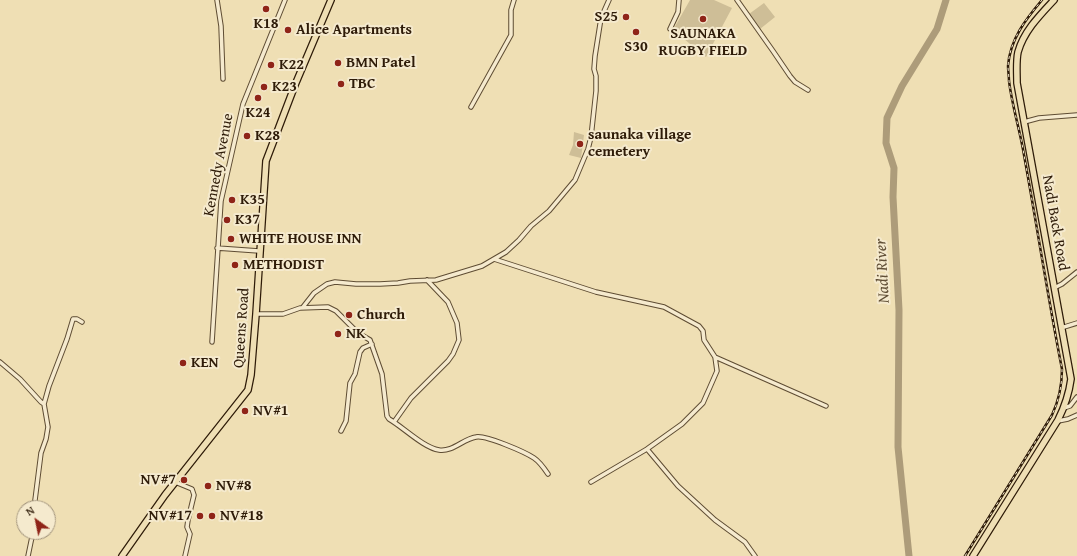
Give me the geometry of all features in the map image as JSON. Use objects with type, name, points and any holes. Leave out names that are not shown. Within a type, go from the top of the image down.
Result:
[{"type":"main road","name":"Queens Road","points":[[122,556],[165,495],[248,390],[251,375],[256,314],[266,161],[295,85],[331,0]]},
{"type":"main road","name":"Nadi Back Road","points":[[973,556],[1058,421],[1070,391],[1070,379],[1017,83],[1018,52],[1034,22],[1054,0]]},
{"type":"street","points":[[217,0],[221,26],[223,79]]},
{"type":"street","name":"Kennedy Avenue","points":[[212,342],[221,201],[243,104],[285,0]]},
{"type":"street","points":[[471,107],[512,35],[511,10],[514,0]]},
{"type":"street","points":[[303,307],[314,293],[327,284],[335,282],[380,284],[436,280],[482,266],[506,252],[531,226],[549,211],[575,180],[588,149],[591,137],[596,76],[594,69],[599,28],[601,18],[609,0]]},
{"type":"street","points":[[670,29],[678,12],[679,0]]},
{"type":"street","points":[[737,0],[790,76],[795,82],[808,90]]},
{"type":"street","points":[[1024,122],[1039,118],[1077,115]]},
{"type":"street","points":[[217,248],[259,251]]},
{"type":"street","points":[[494,259],[596,292],[664,307],[699,326],[703,331],[704,340],[715,357],[716,371],[703,403],[682,424],[647,449],[591,482]]},
{"type":"street","points":[[1054,288],[1062,284],[1077,272]]},
{"type":"street","points":[[394,422],[411,398],[448,361],[459,340],[457,323],[451,307],[427,280]]},
{"type":"street","points":[[256,314],[283,314],[303,307],[322,306],[332,308],[358,333],[370,340],[382,374],[387,416],[394,422],[428,446],[437,450],[449,449],[477,437],[486,437],[530,456],[539,463],[548,474]]},
{"type":"street","points":[[35,500],[42,453],[48,427],[44,404],[73,319],[77,319],[82,322]]},
{"type":"street","points":[[1061,328],[1077,323]]},
{"type":"street","points":[[341,431],[346,421],[350,382],[355,374],[360,352],[363,348],[372,344]]},
{"type":"street","points":[[715,357],[826,406]]},
{"type":"street","points":[[0,362],[12,371],[40,402],[44,404]]},
{"type":"street","points":[[1064,408],[1070,406],[1077,397]]},
{"type":"street","points":[[1058,421],[1068,420],[1077,415]]},
{"type":"street","points":[[647,449],[678,486],[715,520],[745,542],[755,556]]},
{"type":"street","points":[[175,482],[192,489],[194,495],[187,526],[190,534],[185,556]]},
{"type":"street","points":[[28,556],[31,540]]},
{"type":"shaded area","name":"SAUNAKA RUGBY FIELD","points":[[690,0],[714,0],[732,8],[706,57],[673,30]]},
{"type":"shaded area","points":[[764,3],[775,17],[760,29],[749,14]]},
{"type":"shaded area","name":"saunaka village cemetery","points":[[574,132],[584,135],[581,158],[569,155],[573,145]]},
{"type":"waterway","name":"Nadi River","points":[[909,556],[898,447],[899,310],[893,197],[894,168],[886,143],[887,118],[902,86],[937,29],[946,0]]},
{"type":"railway","points":[[965,556],[1052,415],[1057,404],[1061,387],[1062,369],[1022,146],[1010,90],[1008,68],[1009,56],[1015,38],[1042,0]]},
{"type":"place","name":"K18","points":[[266,9]]},
{"type":"place","name":"S25","points":[[626,17]]},
{"type":"place","name":"SAUNAKA RUGBY FIELD","points":[[703,19]]},
{"type":"place","name":"Alice Apartments","points":[[288,30]]},
{"type":"place","name":"S30","points":[[636,32]]},
{"type":"place","name":"BMN Patel","points":[[338,63]]},
{"type":"place","name":"K22","points":[[271,65]]},
{"type":"place","name":"TBC","points":[[341,84]]},
{"type":"place","name":"K23","points":[[264,87]]},
{"type":"place","name":"K24","points":[[258,98]]},
{"type":"place","name":"K28","points":[[247,136]]},
{"type":"place","name":"saunaka village cemetery","points":[[580,144]]},
{"type":"place","name":"K35","points":[[232,200]]},
{"type":"place","name":"K37","points":[[227,220]]},
{"type":"place","name":"WHITE HOUSE INN","points":[[231,239]]},
{"type":"place","name":"METHODIST","points":[[235,265]]},
{"type":"place","name":"Church","points":[[349,315]]},
{"type":"place","name":"NK","points":[[338,334]]},
{"type":"place","name":"KEN","points":[[183,363]]},
{"type":"place","name":"NV#1","points":[[245,411]]},
{"type":"place","name":"NV#7","points":[[184,480]]},
{"type":"place","name":"NV#8","points":[[208,486]]},
{"type":"place","name":"NV#17","points":[[200,516]]},
{"type":"place","name":"NV#18","points":[[212,516]]}]
